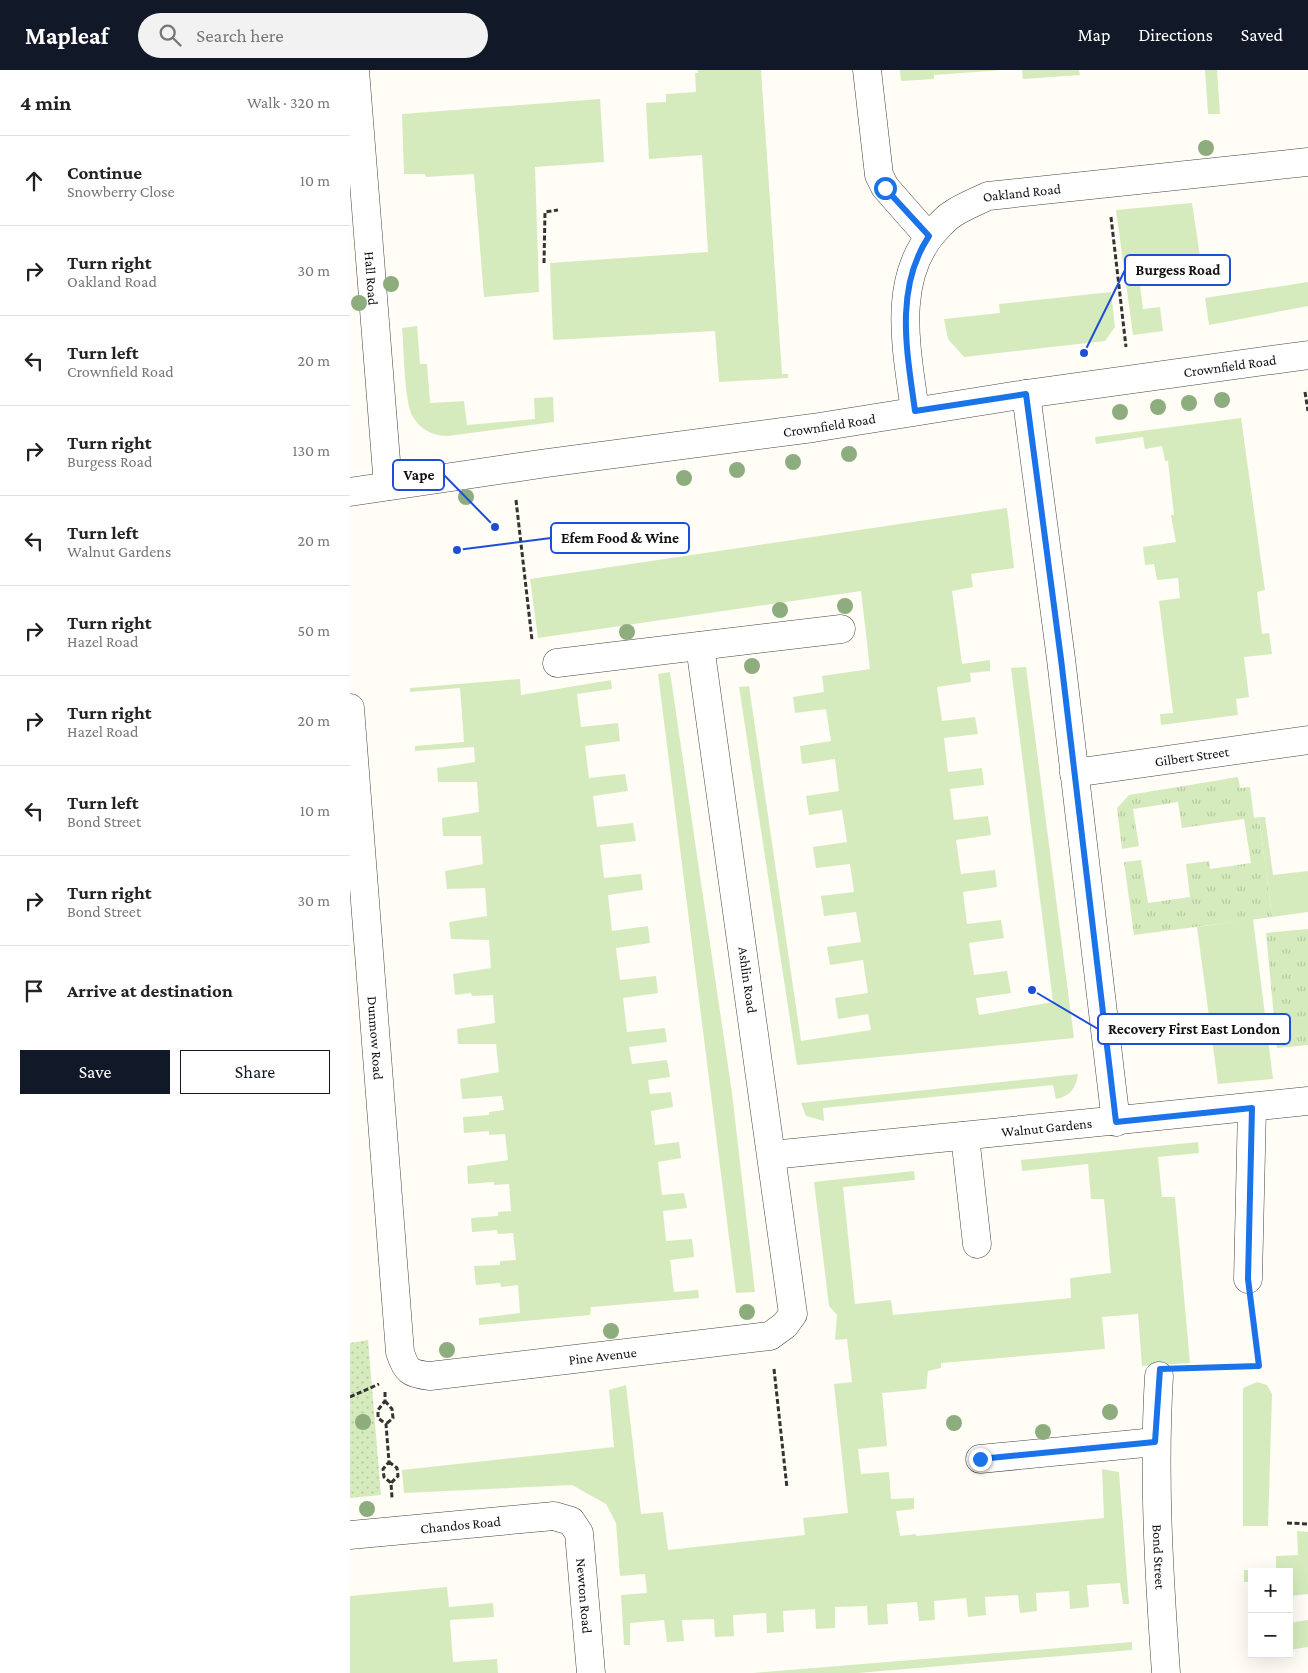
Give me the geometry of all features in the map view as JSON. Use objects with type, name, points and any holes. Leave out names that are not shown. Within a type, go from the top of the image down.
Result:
[{"type":"street","name":"Hall Road","points":[[355,70],[356,154],[388,486]]},
{"type":"street","points":[[867,70],[879,175],[885,188],[929,236]]},
{"type":"street","name":"Oakland Road","points":[[915,411],[904,329],[910,278],[918,254],[929,236],[950,215],[988,196],[1308,162]]},
{"type":"street","name":"Crownfield Road","points":[[350,492],[813,428],[1026,394],[1308,355]]},
{"type":"street","points":[[1026,394],[1116,1122]]},
{"type":"street","points":[[557,663],[841,629]]},
{"type":"street","name":"Ashlin Road","points":[[700,646],[793,1314],[785,1325],[770,1336]]},
{"type":"street","name":"Dunmow Road","points":[[350,708],[400,1352],[395,1374]]},
{"type":"street","name":"Gilbert Street","points":[[1074,773],[1308,740]]},
{"type":"street","name":"Walnut Gardens","points":[[772,1155],[1308,1102]]},
{"type":"street","points":[[1248,1279],[1252,1108]]},
{"type":"street","points":[[965,1136],[977,1244]]},
{"type":"street","name":"Pine Avenue","points":[[395,1374],[430,1376],[770,1336]]},
{"type":"street","name":"Bond Street","points":[[1159,1376],[1155,1442],[1157,1532],[1166,1673]]},
{"type":"street","points":[[980,1459],[1155,1442]]},
{"type":"street","name":"Chandos Road","points":[[350,1535],[554,1516],[571,1521]]},
{"type":"street","name":"Newton Road","points":[[571,1521],[579,1532],[591,1673]]},
{"type":"path","points":[[1107,183],[1127,350]]},
{"type":"path","points":[[544,264],[545,212],[558,210]]},
{"type":"path","points":[[1305,392],[1308,411]]},
{"type":"path","points":[[516,494],[532,645]]},
{"type":"path","points":[[1159,1376],[1160,1369],[1259,1366],[1248,1279]]},
{"type":"path","points":[[770,1336],[787,1488]]},
{"type":"path","points":[[350,1397],[395,1374]]},
{"type":"path","points":[[385,1391],[385,1401],[378,1410],[378,1418],[386,1424],[389,1462],[383,1469],[384,1477],[391,1484]]},
{"type":"path","points":[[385,1401],[392,1409],[393,1418],[386,1424]]},
{"type":"path","points":[[389,1462],[397,1468],[398,1476],[391,1484],[391,1493]]},
{"type":"path","points":[[1287,1523],[1308,1524]]},
{"type":"green space","points":[[698,70],[761,70],[782,374],[788,374],[788,378],[719,382],[715,331],[553,340],[550,263],[708,252],[702,155],[649,159],[646,103],[666,102],[666,94],[696,92],[695,73],[698,73]]},
{"type":"green space","points":[[900,70],[1002,70],[934,75],[934,79],[901,81]]},
{"type":"green space","points":[[1022,70],[1079,70],[1080,75],[1023,79]]},
{"type":"green space","points":[[1205,70],[1217,70],[1220,114],[1208,114]]},
{"type":"green space","points":[[600,99],[604,162],[535,167],[539,292],[484,297],[474,174],[426,177],[425,174],[404,174],[402,114]]},
{"type":"green space","points":[[1192,203],[1201,263],[1138,270],[1143,309],[1160,307],[1163,331],[1133,335],[1116,210]]},
{"type":"green space","points":[[1308,282],[1308,306],[1209,325],[1205,298]]},
{"type":"green space","points":[[1111,292],[1115,327],[1105,341],[964,357],[948,339],[944,319],[1000,313],[999,304]]},
{"type":"green space","points":[[417,326],[420,364],[427,364],[430,403],[464,401],[467,425],[535,419],[534,398],[553,397],[554,422],[448,436],[437,435],[424,429],[416,422],[410,410],[404,361],[402,328]]},
{"type":"green space","points":[[1241,418],[1265,590],[1257,592],[1262,634],[1269,633],[1272,654],[1244,657],[1249,697],[1236,699],[1238,715],[1161,725],[1160,714],[1173,713],[1159,601],[1180,598],[1178,578],[1157,580],[1154,564],[1145,565],[1143,547],[1176,542],[1171,515],[1174,515],[1168,461],[1165,461],[1162,446],[1145,449],[1143,437],[1096,444],[1095,437]]},
{"type":"green space","points":[[1007,508],[1014,568],[971,574],[973,587],[952,591],[962,664],[990,660],[990,671],[970,673],[971,682],[937,687],[942,721],[975,717],[978,734],[944,738],[948,772],[982,768],[984,785],[950,789],[954,820],[988,816],[991,835],[956,840],[961,874],[995,870],[997,887],[963,892],[967,924],[1001,920],[1004,938],[969,943],[974,975],[1007,971],[1011,993],[976,998],[979,1015],[1053,1002],[1011,668],[1026,667],[1074,1038],[797,1065],[739,687],[749,686],[801,1041],[871,1030],[868,1014],[838,1019],[835,998],[868,993],[863,960],[830,965],[827,947],[861,942],[856,912],[824,916],[821,896],[854,892],[850,864],[816,868],[813,847],[847,842],[842,810],[809,815],[806,796],[839,791],[835,759],[802,764],[800,746],[831,741],[826,709],[795,713],[793,697],[824,692],[822,676],[870,669],[861,591],[538,638],[530,579]]},
{"type":"green space","points":[[670,672],[732,1093],[755,1292],[736,1293],[658,674]]},
{"type":"green space","points":[[520,679],[521,695],[611,680],[612,689],[577,694],[581,727],[618,723],[620,741],[585,746],[589,778],[625,774],[628,791],[593,796],[597,827],[633,823],[636,841],[600,845],[604,878],[641,874],[643,890],[608,895],[612,931],[648,926],[650,943],[616,948],[620,980],[656,976],[658,993],[623,998],[627,1032],[665,1028],[667,1042],[629,1047],[632,1064],[667,1060],[670,1077],[648,1080],[650,1094],[671,1092],[673,1107],[651,1111],[655,1145],[679,1142],[681,1158],[658,1162],[662,1195],[684,1193],[687,1208],[663,1211],[666,1241],[692,1239],[694,1257],[670,1260],[674,1292],[698,1290],[699,1298],[591,1307],[590,1315],[479,1325],[479,1318],[520,1313],[518,1285],[501,1287],[500,1283],[476,1285],[474,1266],[500,1265],[500,1261],[516,1260],[513,1233],[498,1234],[497,1230],[472,1232],[471,1218],[498,1216],[498,1212],[511,1211],[509,1184],[494,1185],[494,1182],[468,1184],[467,1166],[508,1160],[505,1134],[489,1135],[489,1131],[464,1133],[463,1117],[489,1115],[489,1112],[504,1110],[502,1096],[462,1099],[460,1079],[499,1072],[496,1044],[458,1044],[457,1029],[495,1023],[493,995],[472,996],[471,993],[455,995],[453,974],[491,968],[489,940],[451,939],[449,922],[487,916],[485,888],[447,889],[445,871],[483,864],[481,836],[443,836],[442,818],[479,812],[477,782],[438,782],[437,768],[475,762],[474,747],[415,751],[415,746],[464,742],[460,688],[410,692],[410,688]]},
{"type":"green space","points":[[1238,777],[1240,788],[1250,787],[1254,818],[1259,817],[1272,917],[1134,935],[1124,862],[1141,860],[1148,903],[1190,897],[1186,864],[1209,861],[1210,869],[1251,863],[1244,819],[1182,828],[1178,802],[1133,809],[1139,846],[1122,849],[1117,808],[1129,795]]},
{"type":"green space","points":[[1259,817],[1265,817],[1273,875],[1308,871],[1308,912],[1272,917]]},
{"type":"green space","points":[[1253,919],[1273,1079],[1218,1084],[1197,927]]},
{"type":"green space","points":[[1308,929],[1308,1045],[1277,1048],[1266,933]]},
{"type":"green space","points":[[1078,1074],[1076,1084],[1069,1094],[1056,1099],[1053,1085],[823,1108],[824,1121],[806,1116],[801,1103]]},
{"type":"green space","points":[[1198,1142],[1199,1153],[1158,1157],[1162,1197],[1175,1197],[1190,1363],[1142,1366],[1138,1314],[1102,1317],[1105,1349],[941,1363],[941,1368],[928,1371],[926,1389],[882,1393],[887,1446],[858,1449],[861,1474],[889,1472],[891,1499],[914,1498],[914,1509],[896,1511],[900,1536],[1104,1518],[1102,1469],[1119,1472],[1129,1604],[1123,1604],[1120,1583],[1087,1585],[1089,1607],[1070,1609],[1069,1591],[1036,1593],[1037,1611],[1020,1613],[1018,1595],[985,1597],[986,1615],[968,1617],[966,1598],[934,1601],[935,1620],[919,1621],[917,1602],[887,1604],[888,1624],[868,1625],[867,1606],[835,1607],[835,1628],[816,1629],[815,1609],[783,1611],[784,1632],[767,1633],[766,1613],[733,1615],[734,1636],[715,1637],[714,1619],[682,1620],[684,1641],[667,1642],[664,1620],[630,1623],[630,1645],[624,1645],[621,1595],[647,1593],[645,1574],[620,1576],[616,1523],[606,1504],[572,1485],[404,1493],[402,1470],[614,1447],[609,1390],[626,1385],[641,1514],[663,1512],[668,1550],[805,1535],[803,1518],[848,1513],[834,1384],[852,1382],[847,1339],[835,1340],[837,1315],[829,1306],[814,1182],[914,1171],[915,1180],[843,1187],[855,1304],[891,1300],[893,1315],[1071,1298],[1070,1278],[1111,1273],[1104,1199],[1091,1199],[1088,1164],[1022,1171],[1021,1160]]},
{"type":"green space","points":[[368,1340],[381,1495],[350,1498],[350,1343]]},
{"type":"green space","points":[[1257,1382],[1267,1385],[1272,1394],[1268,1526],[1243,1526],[1243,1388]]},
{"type":"green space","points":[[1297,1531],[1308,1532],[1308,1594],[1293,1596],[1293,1568],[1276,1568],[1276,1556],[1298,1555]]},
{"type":"green space","points":[[1244,1570],[1248,1570],[1248,1582],[1244,1582]]},
{"type":"green space","points":[[447,1587],[449,1607],[493,1603],[494,1617],[450,1620],[453,1662],[497,1659],[498,1673],[350,1673],[350,1596]]},
{"type":"green space","points":[[1308,1620],[1308,1647],[1293,1649],[1293,1622]]},
{"type":"green space","points":[[1132,1642],[1132,1650],[858,1673],[753,1673]]},
{"type":"place","name":"Burgess Road","points":[[1084,353]]},
{"type":"place","name":"Vape","points":[[495,527]]},
{"type":"place","name":"Efem Food & Wine","points":[[457,550]]},
{"type":"place","name":"Recovery First East London","points":[[1032,990]]},
{"type":"route","points":[[885,188],[929,236],[918,254],[910,278],[904,329],[915,411],[1026,394],[1061,659],[1116,1122],[1252,1108],[1248,1279],[1259,1366],[1160,1369],[1155,1442],[980,1459]]}]
